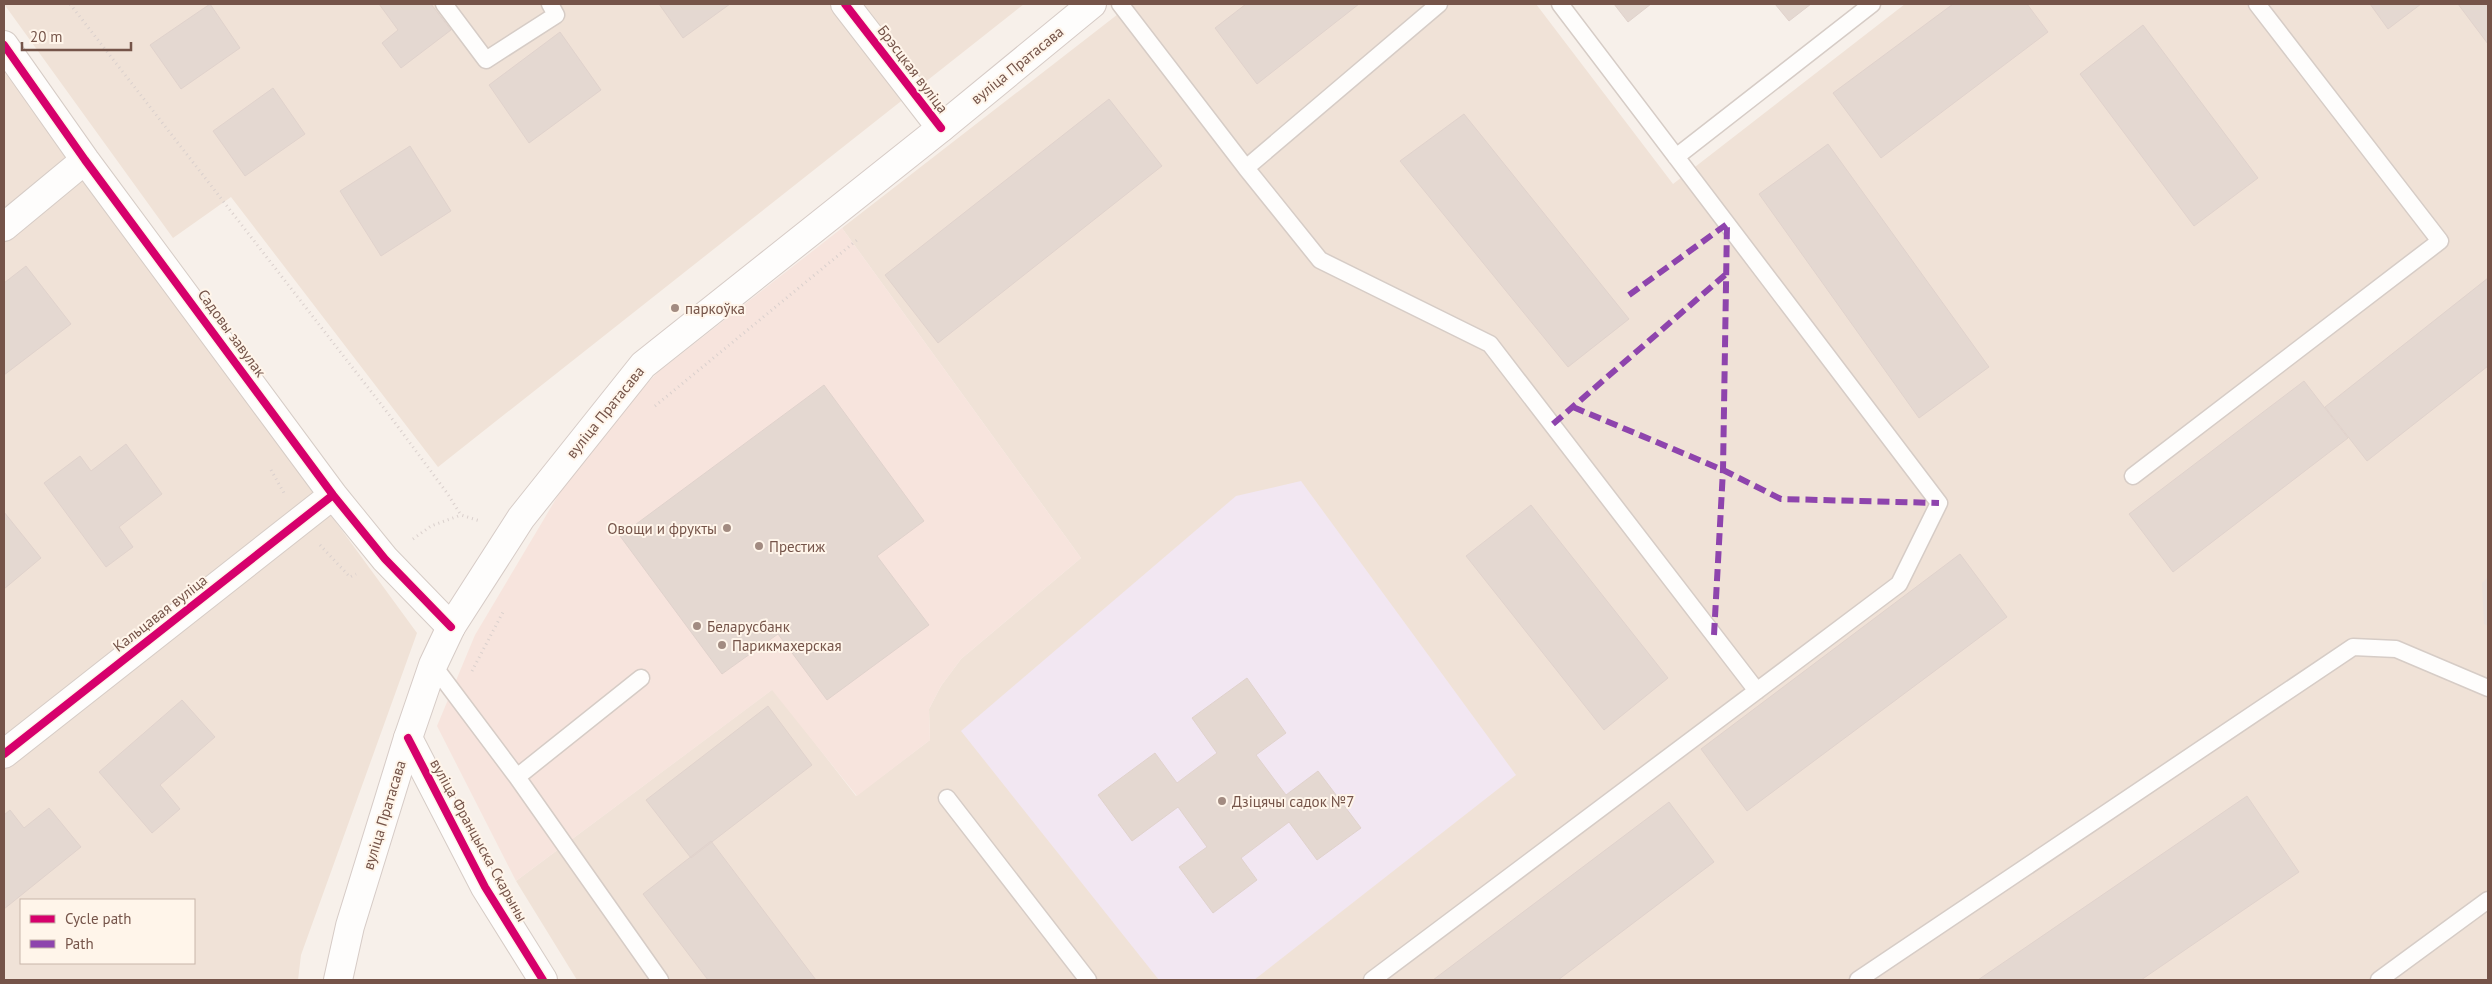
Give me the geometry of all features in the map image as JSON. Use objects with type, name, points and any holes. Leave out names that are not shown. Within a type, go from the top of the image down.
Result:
[{"type":"street","name":"Брэсцкая вуліца","points":[[845,4],[940,128]]},
{"type":"street","name":"вуліца Пратасава","points":[[338,980],[350,926],[408,738],[433,665],[451,627],[521,518],[643,365],[1092,4]]},
{"type":"street","name":"Садовы завулак","points":[[4,45],[85,160],[333,495],[385,559],[451,627]]},
{"type":"street","points":[[4,227],[85,160]]},
{"type":"street","name":"Кальцавая вуліца","points":[[4,754],[333,495]]},
{"type":"street","name":"вуліца Францыска Скарыны","points":[[408,738],[485,887],[543,980]]},
{"type":"lane","points":[[444,4],[486,60],[556,15],[550,4]]},
{"type":"lane","points":[[1120,4],[1246,168],[1320,260],[1490,344],[1757,691]]},
{"type":"lane","points":[[1246,168],[1439,4]]},
{"type":"lane","points":[[1372,980],[1899,584],[1939,503],[1560,4]]},
{"type":"lane","points":[[1676,157],[1872,4]]},
{"type":"lane","points":[[2133,476],[2440,242],[2258,4]]},
{"type":"lane","points":[[1858,980],[2353,647],[2396,649],[2488,688]]},
{"type":"lane","points":[[433,665],[517,777],[660,980]]},
{"type":"lane","points":[[517,777],[641,678]]},
{"type":"lane","points":[[947,798],[1088,980]]},
{"type":"lane","points":[[2379,980],[2488,900]]},
{"type":"path","points":[[70,4],[382,404],[461,515],[483,522]]},
{"type":"path","points":[[647,412],[864,234]]},
{"type":"path","points":[[470,675],[504,610]]},
{"type":"shaded area","points":[[4,4],[1024,4],[438,467],[231,197],[173,238]]},
{"type":"shaded area","points":[[1131,4],[1536,4],[1673,184],[1905,4],[2488,4],[2488,980],[577,980],[516,881],[773,689],[856,796],[930,740],[929,709],[941,686],[961,659],[1081,558],[842,228]]},
{"type":"shaded area","points":[[4,68],[417,633],[301,955],[298,980],[4,980]]},
{"type":"shaded area","points":[[842,228],[1081,558],[961,659],[941,686],[929,709],[930,740],[857,796],[772,690],[516,881],[437,726],[475,635],[588,445],[658,372]]},
{"type":"shaded area","points":[[1301,481],[1516,775],[1254,980],[1159,980],[961,731],[1236,496]]},
{"type":"shaded area","points":[[2488,577],[2488,626],[2484,624],[2482,583]]},
{"type":"building","points":[[210,4],[240,48],[181,89],[150,45]]},
{"type":"building","points":[[379,4],[431,4],[451,30],[401,68],[382,43],[398,30]]},
{"type":"building","points":[[659,4],[730,4],[683,38]]},
{"type":"building","points":[[1246,4],[1359,4],[1257,84],[1215,28]]},
{"type":"building","points":[[1614,4],[1651,4],[1628,22]]},
{"type":"building","points":[[1775,4],[1811,4],[1789,21]]},
{"type":"building","points":[[1953,4],[2027,4],[2048,32],[1881,158],[1833,93]]},
{"type":"building","points":[[2370,4],[2421,4],[2388,29]]},
{"type":"building","points":[[2458,4],[2488,4],[2488,44]]},
{"type":"building","points":[[2143,25],[2258,178],[2194,226],[2080,74]]},
{"type":"building","points":[[560,32],[601,90],[529,143],[489,85]]},
{"type":"building","points":[[273,88],[305,134],[245,176],[213,131]]},
{"type":"building","points":[[1109,99],[1162,166],[938,343],[885,275]]},
{"type":"building","points":[[1464,114],[1629,319],[1568,367],[1400,161]]},
{"type":"building","points":[[1828,144],[1989,367],[1919,418],[1759,194]]},
{"type":"building","points":[[410,146],[451,211],[381,256],[340,191]]},
{"type":"building","points":[[26,266],[71,324],[4,375],[4,283]]},
{"type":"building","points":[[2488,278],[2488,366],[2367,461],[2325,407]]},
{"type":"building","points":[[2304,381],[2348,438],[2173,572],[2129,514]]},
{"type":"building","name":"Престиж","points":[[824,385],[924,521],[877,556],[929,625],[827,700],[778,634],[722,674],[620,536]]},
{"type":"building","points":[[126,444],[162,494],[119,527],[133,547],[106,567],[44,483],[80,456],[91,471]]},
{"type":"building","points":[[1531,505],[1668,678],[1604,730],[1466,556]]},
{"type":"building","points":[[4,512],[41,558],[4,589]]},
{"type":"building","points":[[1960,554],[2007,617],[1747,811],[1701,749]]},
{"type":"building","name":"Дзіцячы садок №7","points":[[1247,678],[1286,733],[1256,755],[1286,795],[1318,771],[1361,828],[1317,860],[1289,822],[1241,858],[1257,880],[1213,913],[1179,867],[1207,847],[1178,807],[1132,841],[1098,795],[1155,753],[1177,783],[1217,753],[1192,718]]},
{"type":"building","points":[[182,700],[215,737],[160,785],[180,809],[152,833],[99,772]]},
{"type":"building","points":[[768,706],[812,765],[691,858],[646,800]]},
{"type":"building","points":[[2247,796],[2299,872],[2141,980],[1978,980]]},
{"type":"building","points":[[1669,802],[1714,862],[1558,980],[1433,980]]},
{"type":"building","points":[[49,808],[81,847],[4,909],[4,815],[10,810],[24,828]]},
{"type":"building","points":[[711,841],[816,980],[708,980],[643,894]]},
{"type":"marked path","points":[[1629,295],[1727,224]]},
{"type":"marked path","points":[[1714,635],[1723,470],[1727,224]]},
{"type":"marked path","points":[[1553,424],[1725,275]]},
{"type":"marked path","points":[[1573,407],[1723,470],[1781,499],[1939,503]]},
{"type":"cycle path","points":[[845,4],[941,128]]},
{"type":"cycle path","points":[[4,45],[85,160],[333,495],[385,559],[451,627]]},
{"type":"cycle path","points":[[4,754],[333,495]]},
{"type":"cycle path","points":[[408,738],[485,887],[543,980]]},
{"type":"place","name":"паркоўка","points":[[675,308]]},
{"type":"place","name":"Овощи и фрукты","points":[[727,528]]},
{"type":"place","name":"Престиж","points":[[759,546]]},
{"type":"place","name":"Беларусбанк","points":[[697,626]]},
{"type":"place","name":"Парикмахерская","points":[[722,645]]},
{"type":"place","name":"Дзіцячы садок №7","points":[[1222,801]]}]
